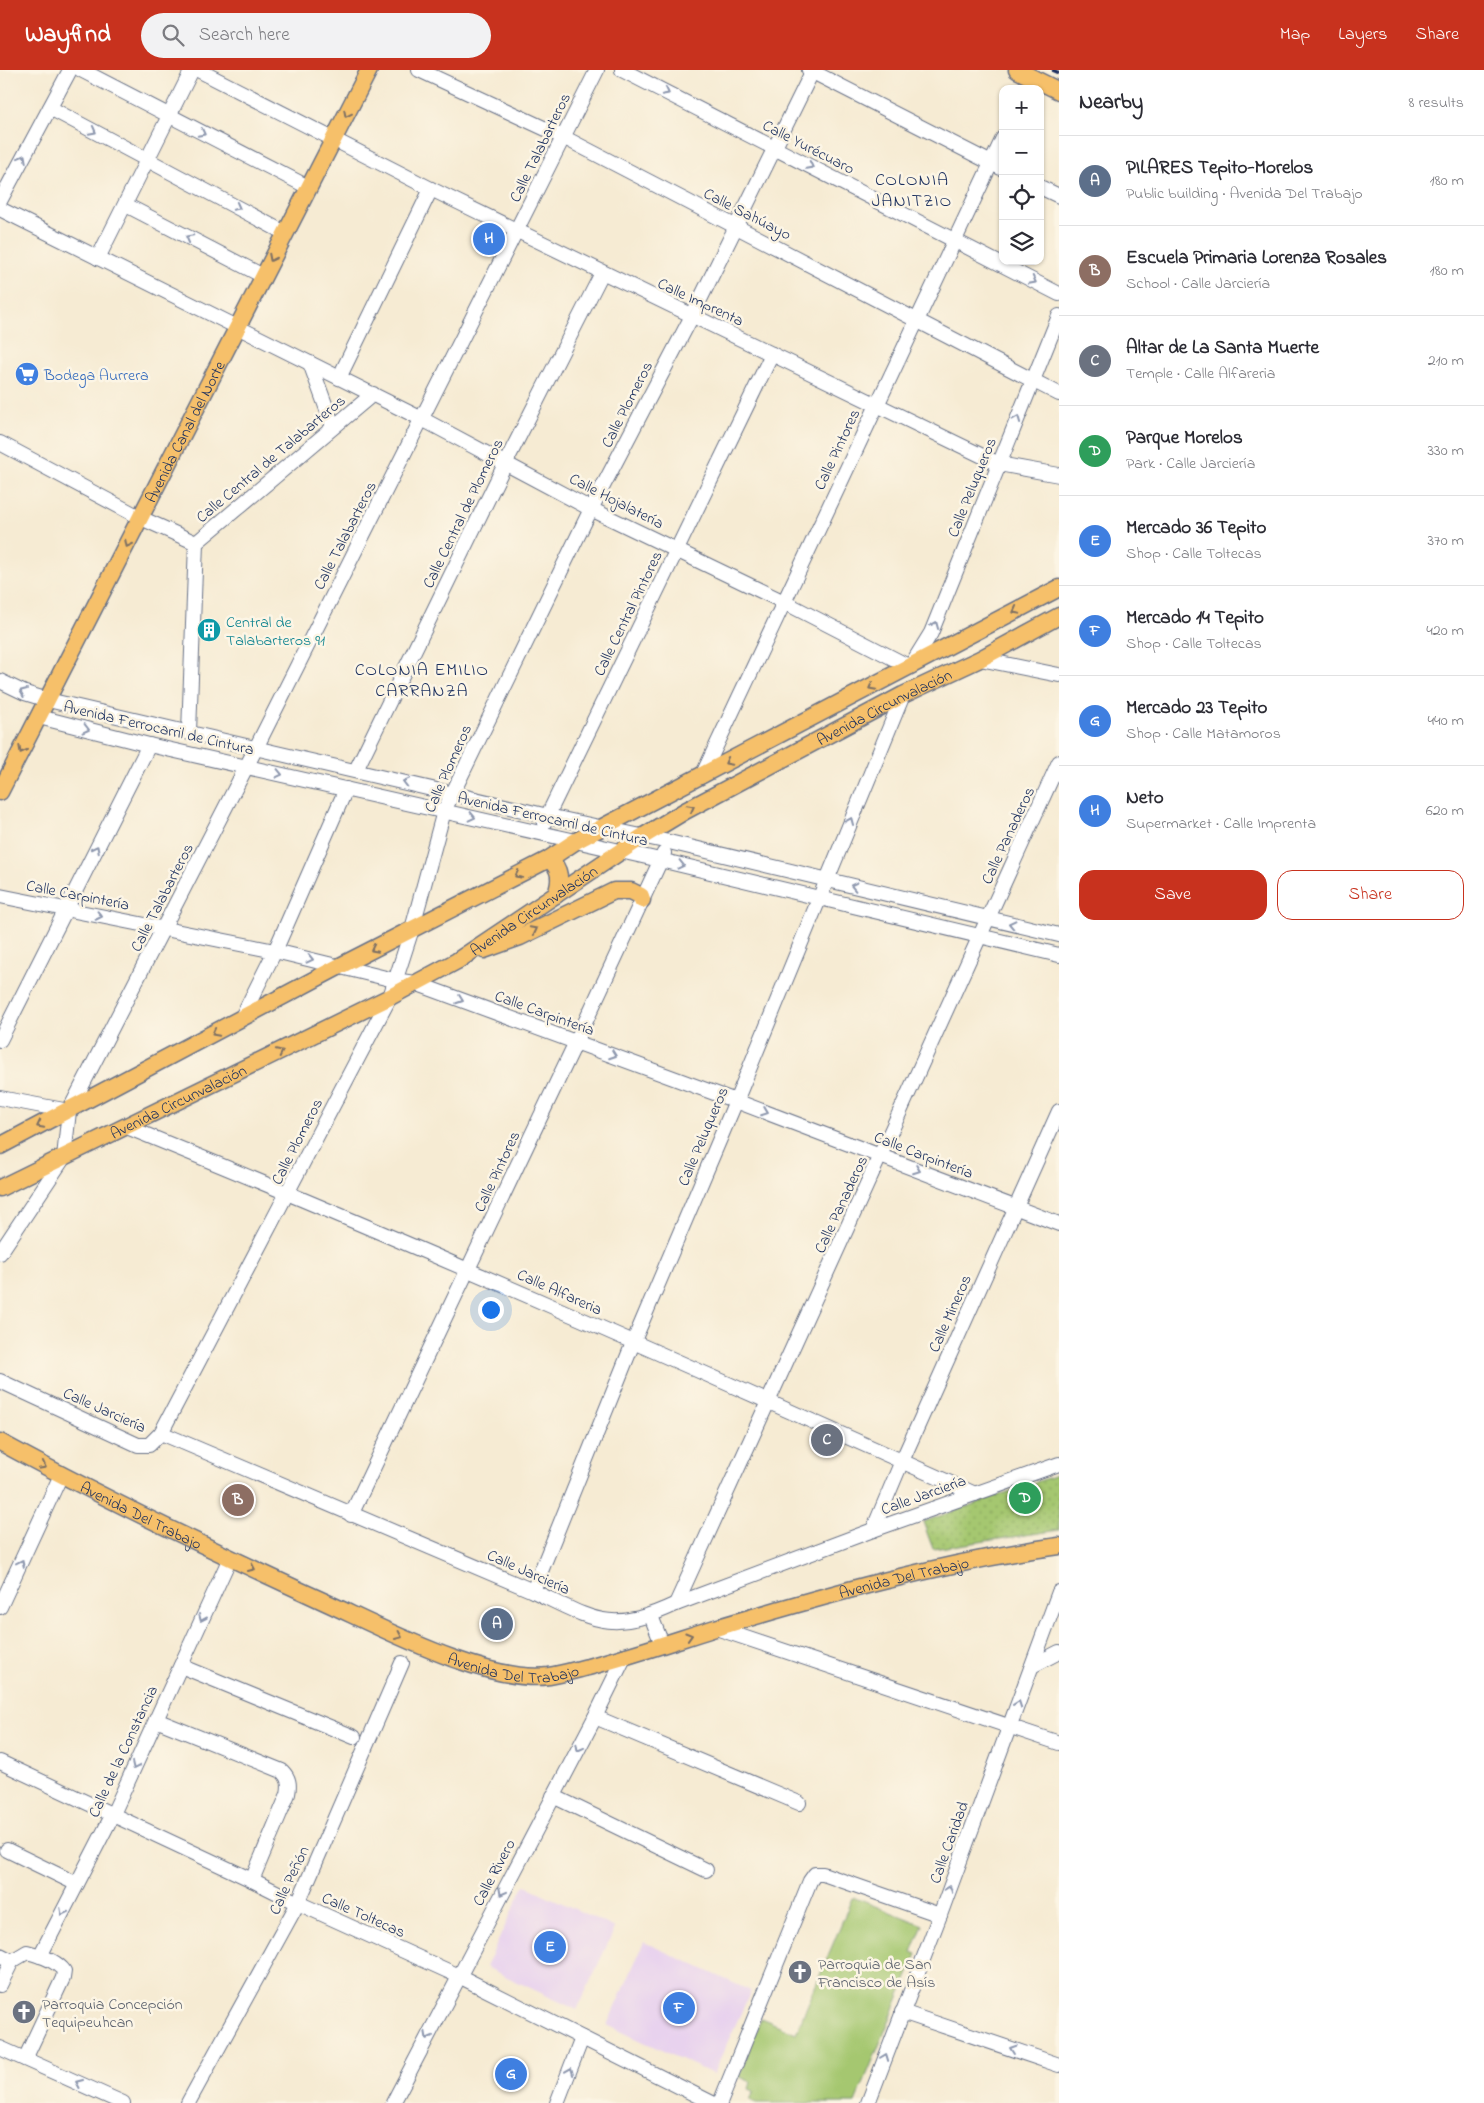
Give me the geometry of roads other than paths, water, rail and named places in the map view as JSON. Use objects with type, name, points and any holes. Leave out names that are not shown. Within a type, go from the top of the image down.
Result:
[{"type":"main road","name":"Avenida Canal del Norte","points":[[0,792],[369,70]]},
{"type":"main road","points":[[1025,79],[1059,91]]},
{"type":"main road","name":"Avenida Circunvalación","points":[[0,1146],[340,966],[549,859],[576,842],[1059,588]]},
{"type":"main road","name":"Avenida Circunvalación","points":[[0,1188],[390,997],[456,961],[620,851],[685,811],[902,695],[980,659],[1059,616]]},
{"type":"main road","points":[[549,859],[557,865],[560,876],[556,895]]},
{"type":"main road","points":[[456,961],[520,937],[614,891],[631,891],[641,896],[642,900]]},
{"type":"main road","name":"Avenida Del Trabajo","points":[[0,1442],[61,1476],[230,1558],[408,1640],[471,1664],[516,1676],[548,1676],[624,1658],[662,1644],[716,1628],[936,1568],[1002,1554],[1059,1546]]},
{"type":"street","points":[[0,201],[70,70]]},
{"type":"street","points":[[81,70],[308,187]]},
{"type":"street","points":[[98,258],[192,70]]},
{"type":"street","name":"Calle Imprenta","points":[[198,70],[431,189],[999,464],[1059,475]]},
{"type":"street","name":"Calle Sahúayo","points":[[419,70],[563,137],[1059,394]]},
{"type":"street","name":"Calle Talabarteros","points":[[0,1253],[64,1157],[69,1111],[256,748],[597,70]]},
{"type":"street","name":"Calle Yurécuaro","points":[[622,70],[1059,294]]},
{"type":"street","points":[[811,70],[997,166]]},
{"type":"street","name":"Calle Plomeros","points":[[161,1433],[289,1193],[390,997],[412,929],[444,811],[452,793],[592,509],[692,316],[811,70]]},
{"type":"street","points":[[50,108],[285,233]]},
{"type":"street","name":"Calle Pintores","points":[[702,776],[954,240],[997,166]]},
{"type":"street","name":"Calle Central de Talabarteros","points":[[339,378],[431,189]]},
{"type":"street","points":[[1044,189],[1059,196]]},
{"type":"street","points":[[126,204],[263,276]]},
{"type":"street","name":"Calle Hojalatería","points":[[0,209],[373,394],[506,462],[592,509],[784,602],[910,667]]},
{"type":"street","name":"Calle Central de Plomeros","points":[[356,770],[506,462],[602,273]]},
{"type":"street","name":"Calle Peluqueros","points":[[910,667],[931,633],[1059,316]]},
{"type":"street","name":"Calle Central Pintores","points":[[539,833],[772,354]]},
{"type":"street","points":[[310,363],[333,426]]},
{"type":"street","name":"Calle Central de Talabarteros","points":[[189,732],[196,543],[373,394]]},
{"type":"street","points":[[0,443],[141,518],[196,543]]},
{"type":"street","points":[[980,659],[1059,675]]},
{"type":"street","name":"Avenida Ferrocarril de Cintura","points":[[0,681],[25,693],[48,700],[548,816],[669,842],[1059,936]]},
{"type":"street","name":"Calle Peluqueros","points":[[533,1591],[633,1343],[736,1101],[902,695]]},
{"type":"street","name":"Avenida Ferrocarril de Cintura","points":[[39,717],[149,745],[660,860],[1059,955]]},
{"type":"street","points":[[0,1040],[149,745]]},
{"type":"street","name":"Calle Panaderos","points":[[676,1604],[881,1157],[1059,762]]},
{"type":"street","points":[[242,1019],[275,951],[346,789]]},
{"type":"street","name":"Calle Pintores","points":[[352,1514],[469,1270],[669,842]]},
{"type":"street","name":"Calle Carpintería","points":[[0,896],[275,951],[394,980],[415,983],[736,1101],[1059,1224]]},
{"type":"street","points":[[896,916],[901,898]]},
{"type":"street","points":[[0,1098],[69,1111]]},
{"type":"street","name":"Calle Mineros","points":[[873,1530],[1059,1111]]},
{"type":"street","name":"Calle Alfareria","points":[[127,1127],[289,1193],[469,1270],[769,1401],[975,1494]]},
{"type":"street","name":"Calle Jarciería","points":[[0,1381],[138,1445],[149,1445],[161,1433],[597,1620],[624,1622],[652,1616],[676,1604],[873,1530],[1059,1464]]},
{"type":"street","points":[[0,1607],[61,1476]]},
{"type":"street","name":"Calle de la Constancia","points":[[40,1956],[113,1814],[230,1558]]},
{"type":"street","name":"Calle Caridad","points":[[868,2103],[940,1915],[1059,1592]]},
{"type":"street","points":[[652,1616],[662,1644]]},
{"type":"street","points":[[716,1628],[1059,1743]]},
{"type":"street","points":[[1032,1666],[1059,1652]]},
{"type":"street","name":"Calle Rivero","points":[[393,2103],[596,1716],[624,1658]]},
{"type":"street","name":"Calle Peñón","points":[[188,2103],[298,1903],[402,1663]]},
{"type":"street","points":[[181,1666],[354,1737]]},
{"type":"street","points":[[596,1716],[799,1803]]},
{"type":"street","points":[[156,1720],[276,1769],[286,1775],[290,1787],[288,1794],[252,1880]]},
{"type":"street","name":"Calle Toltecas","points":[[0,1762],[298,1903],[459,1976],[712,2103]]},
{"type":"street","points":[[553,1796],[706,1870]]},
{"type":"street","points":[[6,1850],[77,1884]]},
{"type":"street","points":[[720,2103],[806,1890],[815,1874],[823,1874],[940,1915]]},
{"type":"street","points":[[0,1986],[6,1958],[27,1952],[40,1956],[61,1967],[64,1975],[25,2059]]},
{"type":"street","points":[[902,2012],[1059,2065]]},
{"type":"street","points":[[557,2103],[582,2038]]},
{"type":"street","points":[[0,2048],[123,2103]]},
{"type":"railway","points":[[1052,70],[1059,73]]},
{"type":"place","name":"Neto","points":[[489,239]]},
{"type":"place","name":"Bodega Aurrera","points":[[27,374]]},
{"type":"place","name":"Central de Talabarteros 91","points":[[209,630]]},
{"type":"place","name":"Altar de La Santa Muerte","points":[[827,1440]]},
{"type":"place","name":"Parque Morelos","points":[[1025,1498]]},
{"type":"place","name":"Escuela Primaria Lorenza Rosales","points":[[238,1500]]},
{"type":"place","name":"PILARES Tepito-Morelos","points":[[497,1624]]},
{"type":"place","name":"Mercado 36 Tepito","points":[[550,1947]]},
{"type":"place","name":"Parroquia de San Francisco de Asís","points":[[800,1972]]},
{"type":"place","name":"Mercado 14 Tepito","points":[[679,2008]]},
{"type":"place","name":"Parroquia Concepción Tequipeuhcan","points":[[24,2012]]},
{"type":"place","name":"Mercado 23 Tepito","points":[[511,2074]]},
{"type":"district","name":"COLONIA JANITZIO","points":[[912,189]]},
{"type":"district","name":"COLONIA EMILIO CARRANZA","points":[[422,679]]}]
